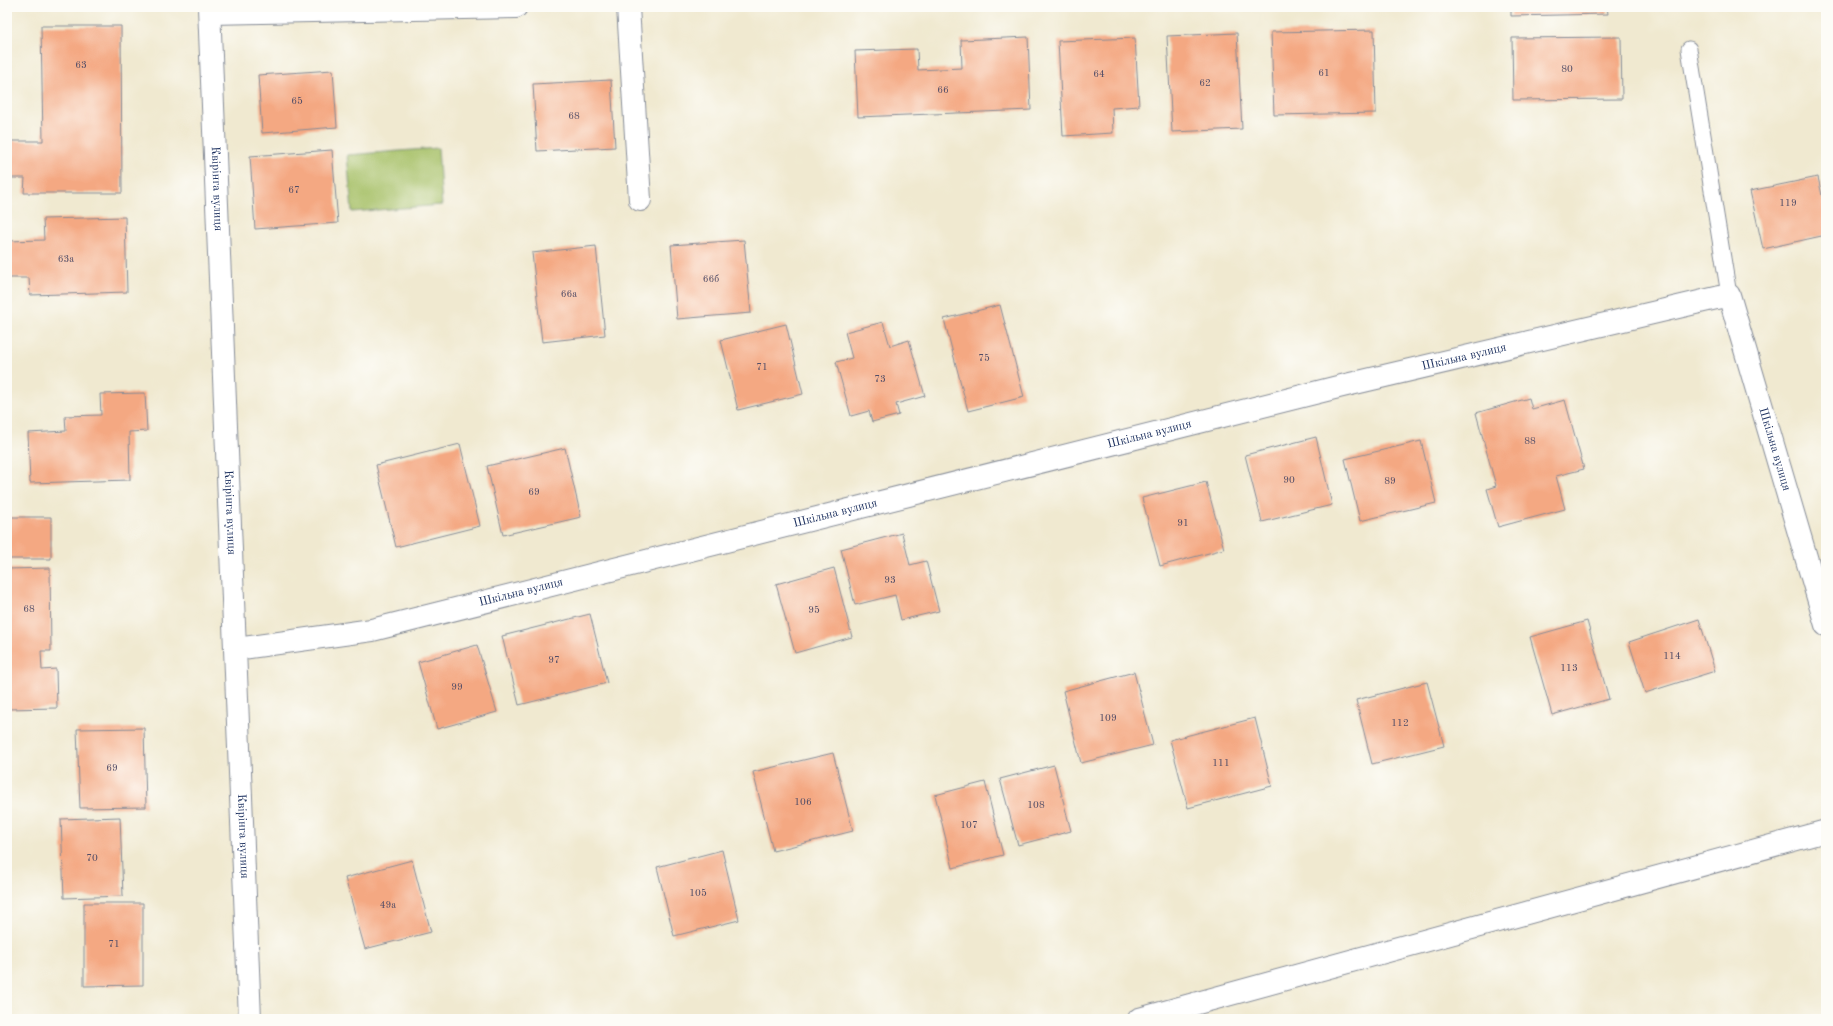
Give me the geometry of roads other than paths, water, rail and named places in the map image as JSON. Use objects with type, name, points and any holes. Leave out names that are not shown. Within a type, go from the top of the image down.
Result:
[{"type":"street","points":[[209,10],[516,7]]},
{"type":"street","points":[[628,7],[640,200]]},
{"type":"street","name":"Квірінга вулиця","points":[[209,10],[250,1019]]},
{"type":"street","name":"Шкільна вулиця","points":[[236,649],[372,630],[1342,386],[1729,295],[1826,625]]},
{"type":"street","points":[[1139,1019],[1826,831]]},
{"type":"lane","points":[[1689,49],[1729,295]]}]
